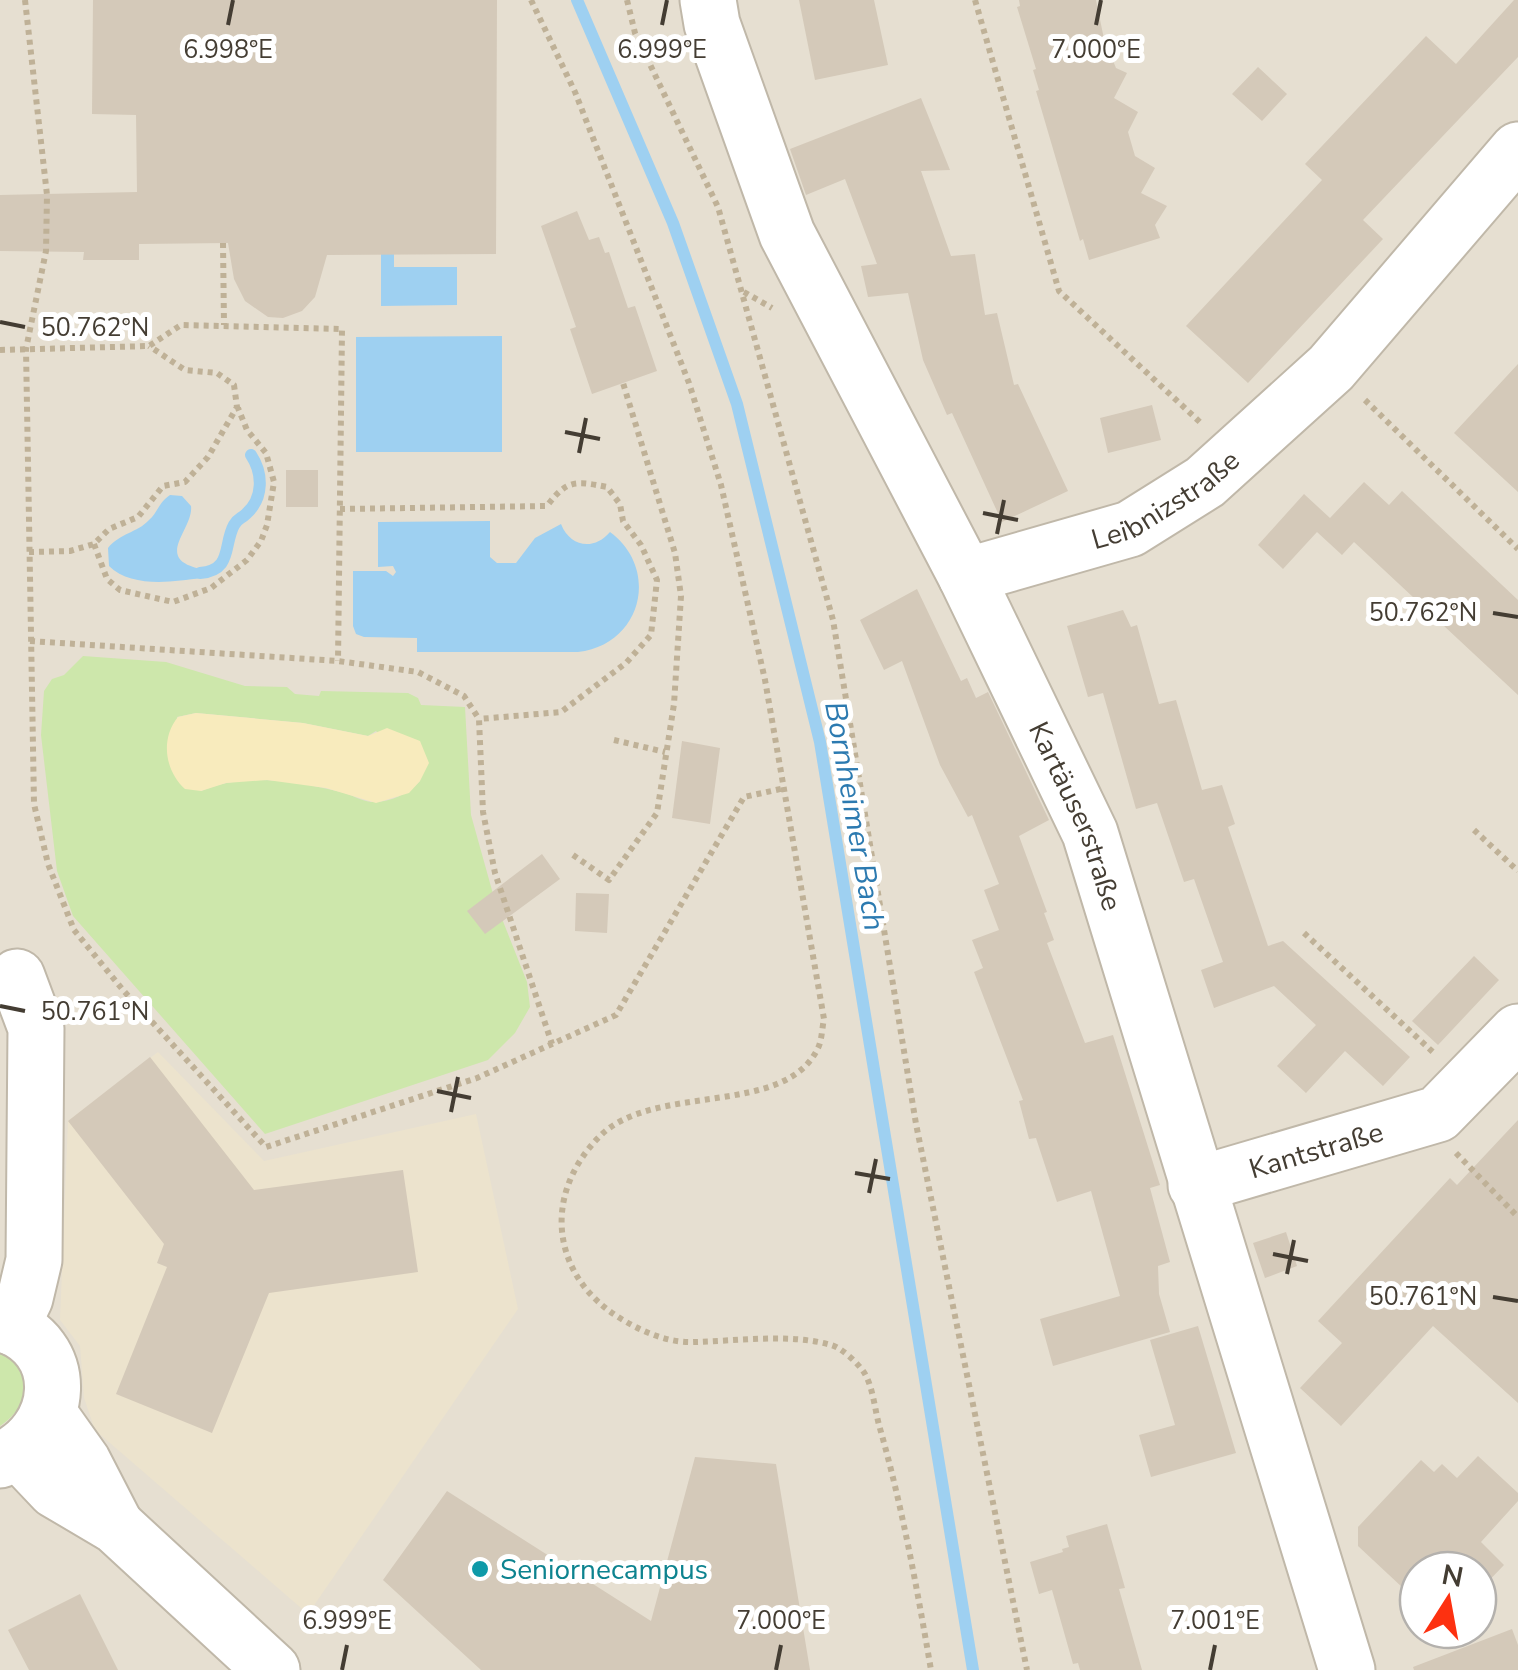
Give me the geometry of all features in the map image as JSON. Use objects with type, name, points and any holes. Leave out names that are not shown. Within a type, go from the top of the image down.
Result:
[{"type":"street","name":"Kartäuserstraße","points":[[708,0],[712,24],[787,234],[966,576],[1090,833],[1347,1670]]},
{"type":"street","name":"Leibnizstraße","points":[[966,576],[1130,529],[1205,482],[1332,368],[1518,150]]},
{"type":"street","points":[[17,977],[36,1028],[34,1260],[25,1298],[6,1325],[29,1338],[47,1364],[53,1394],[23,1442],[55,1490],[116,1526],[272,1670]]},
{"type":"street","name":"Kantstraße","points":[[1196,1185],[1453,1098],[1518,1032]]},
{"type":"path","points":[[26,0],[47,195],[46,251],[26,349],[34,804],[48,864],[74,930],[123,990],[266,1147],[477,1078],[616,1015],[744,797],[785,788]]},
{"type":"path","points":[[531,0],[574,92],[694,400],[721,485],[765,680],[824,1019],[820,1046],[806,1066],[767,1089],[641,1110],[602,1133],[578,1162],[562,1204],[560,1232],[579,1280],[604,1309],[644,1333],[683,1342],[788,1340],[834,1346],[865,1374],[892,1470],[931,1670]]},
{"type":"path","points":[[628,0],[635,33],[718,207],[832,620],[916,1124],[1027,1670]]},
{"type":"path","points":[[975,0],[1059,291],[1213,434],[1238,452]]},
{"type":"path","points":[[223,243],[224,326]]},
{"type":"path","points":[[0,350],[149,346],[181,324],[342,328],[338,661]]},
{"type":"path","points":[[94,544],[107,579],[120,590],[174,602],[211,588],[247,560],[268,525],[274,482],[266,452],[247,430],[234,385],[217,372],[185,370],[149,346]]},
{"type":"path","points":[[1332,368],[1518,549]]},
{"type":"path","points":[[572,855],[609,880],[657,812],[674,704],[681,596],[676,553],[622,383]]},
{"type":"path","points":[[29,552],[70,552],[94,544],[109,530],[138,517],[162,486],[185,482],[208,457],[238,407]]},
{"type":"path","points":[[340,508],[547,506],[560,488],[580,482],[608,488],[620,504],[623,521],[641,545],[657,580],[651,635],[626,663],[561,712],[479,719]]},
{"type":"path","points":[[30,642],[338,661],[418,672],[464,696],[479,719],[483,812],[495,873],[552,1044]]},
{"type":"path","points":[[614,740],[665,752]]},
{"type":"path","points":[[1474,830],[1518,872]]},
{"type":"path","points":[[1304,933],[1453,1098],[1454,1152],[1518,1216]]},
{"type":"shaded area","points":[[0,0],[1518,0],[1518,1670],[0,1670]]},
{"type":"shaded area","points":[[158,1052],[264,1161],[476,1114],[518,1309],[308,1614],[95,1430],[84,1398],[80,1346],[60,1320],[68,1121]]},
{"type":"green space","points":[[83,656],[166,662],[245,686],[287,687],[295,694],[408,693],[418,698],[421,705],[465,707],[471,815],[495,901],[527,982],[530,1007],[515,1033],[488,1060],[265,1134],[73,916],[57,871],[41,735],[44,691],[52,679],[64,675]],"holes":[[[196,713],[303,723],[368,736],[376,731],[420,781],[398,797],[378,802],[271,780],[235,782],[201,791],[177,717]]]},
{"type":"green space","points":[[0,1348],[19,1364],[26,1390],[14,1414],[0,1426]]},
{"type":"sand","points":[[196,713],[303,723],[368,736],[387,728],[420,741],[429,763],[409,793],[376,803],[326,788],[267,780],[226,783],[201,791],[185,789],[169,764],[167,745],[178,717]]},
{"type":"water","points":[[381,254],[394,254],[394,267],[457,267],[457,305],[381,306]]},
{"type":"water","points":[[502,336],[502,452],[356,452],[356,337]]},
{"type":"water","points":[[170,495],[182,496],[191,506],[177,551],[187,564],[201,569],[201,578],[152,582],[118,573],[109,566],[108,548],[144,524]]},
{"type":"water","points":[[490,521],[490,557],[497,563],[516,563],[535,538],[561,524],[570,538],[583,544],[597,542],[610,532],[626,548],[639,585],[637,604],[617,636],[578,652],[417,652],[417,638],[356,634],[353,571],[386,571],[393,576],[396,572],[393,566],[378,567],[378,522]]},
{"type":"building","points":[[93,0],[497,0],[496,254],[327,255],[315,297],[302,311],[283,318],[268,317],[245,301],[234,279],[228,243],[139,244],[139,260],[83,260],[84,252],[0,251],[0,195],[137,192],[136,115],[92,114]]},
{"type":"building","points":[[799,0],[874,0],[888,65],[815,80]]},
{"type":"building","points":[[1019,0],[1096,0],[1104,39],[1116,68],[1127,73],[1114,98],[1138,112],[1128,132],[1135,156],[1155,168],[1141,193],[1167,206],[1155,225],[1160,238],[1089,260],[1036,91],[1036,69],[1017,7]]},
{"type":"building","points":[[1518,0],[1518,57],[1363,220],[1383,239],[1248,383],[1186,326],[1322,180],[1305,164],[1426,36],[1456,64]]},
{"type":"building","points":[[1258,67],[1287,94],[1262,121],[1232,94]]},
{"type":"building","points":[[921,98],[950,170],[921,171],[951,256],[975,254],[985,315],[997,313],[1014,385],[1018,384],[1068,491],[1002,522],[923,360],[908,293],[868,297],[861,266],[877,264],[845,179],[806,195],[790,149]]},
{"type":"building","points":[[577,211],[589,240],[599,237],[605,253],[609,252],[628,308],[635,306],[657,371],[592,394],[570,329],[576,327],[541,226]]},
{"type":"building","points":[[1518,364],[1518,492],[1454,433]]},
{"type":"building","points":[[1152,405],[1161,440],[1108,453],[1100,418]]},
{"type":"building","points":[[286,470],[318,470],[318,507],[286,507]]},
{"type":"building","points":[[1364,482],[1389,505],[1402,491],[1518,600],[1518,695],[1354,542],[1342,555],[1317,532],[1283,569],[1258,545],[1304,494],[1330,518]]},
{"type":"building","points":[[917,589],[961,681],[967,678],[976,698],[988,692],[1049,820],[1019,836],[1047,912],[1044,913],[1054,940],[1047,943],[1085,1043],[1113,1035],[1160,1185],[1150,1188],[1170,1262],[1158,1266],[1159,1294],[1170,1332],[1053,1366],[1040,1319],[1120,1296],[1091,1191],[1057,1202],[1036,1138],[1029,1139],[1019,1101],[1023,1100],[974,972],[983,968],[972,940],[999,930],[984,890],[999,884],[972,815],[968,817],[940,765],[902,661],[884,670],[860,620]]},
{"type":"building","points":[[1123,610],[1131,627],[1137,625],[1159,704],[1176,700],[1202,790],[1222,785],[1235,824],[1228,827],[1268,946],[1283,941],[1410,1057],[1383,1086],[1345,1051],[1306,1093],[1277,1066],[1316,1025],[1274,986],[1214,1008],[1201,970],[1223,962],[1194,879],[1184,882],[1157,803],[1136,809],[1103,693],[1088,697],[1067,626]]},
{"type":"building","points":[[682,741],[720,748],[710,824],[672,818]]},
{"type":"building","points":[[542,854],[560,879],[485,934],[467,911]]},
{"type":"building","points":[[576,893],[609,894],[607,933],[575,931]]},
{"type":"building","points":[[1474,956],[1499,980],[1438,1045],[1412,1021]]},
{"type":"building","points":[[150,1057],[254,1190],[403,1170],[418,1272],[269,1293],[212,1433],[116,1394],[167,1267],[157,1263],[164,1244],[68,1121]]},
{"type":"building","points":[[1518,1120],[1518,1403],[1433,1326],[1341,1426],[1300,1388],[1342,1343],[1318,1321],[1450,1178],[1457,1185]]},
{"type":"building","points":[[1286,1232],[1297,1266],[1265,1278],[1253,1243]]},
{"type":"building","points":[[1198,1326],[1236,1453],[1151,1477],[1139,1435],[1175,1425],[1150,1340]]},
{"type":"building","points":[[1478,1456],[1518,1493],[1518,1501],[1481,1542],[1489,1550],[1398,1550],[1398,1583],[1358,1546],[1358,1527],[1421,1460],[1434,1472],[1442,1464],[1457,1478]]},
{"type":"building","name":"Seniornecampus","points":[[695,1457],[776,1464],[810,1670],[481,1670],[383,1580],[447,1491],[651,1621]]},
{"type":"building","points":[[1107,1524],[1125,1588],[1119,1589],[1142,1670],[1080,1670],[1078,1663],[1073,1664],[1052,1590],[1039,1594],[1030,1562],[1063,1552],[1069,1547],[1066,1536]]},
{"type":"building","points":[[80,1594],[118,1670],[29,1670],[8,1630]]},
{"type":"building","points":[[1512,1629],[1518,1645],[1518,1670],[1414,1670],[1413,1667],[1457,1650],[1498,1650],[1498,1634]]},
{"type":"waterway","name":"Bornheimer Bach","points":[[577,0],[673,223],[737,404],[820,742],[973,1670]]},
{"type":"waterway","points":[[200,573],[222,562],[234,525],[256,501],[259,477],[251,455]]},
{"type":"place","name":"Seniornecampus","points":[[480,1569]]}]
